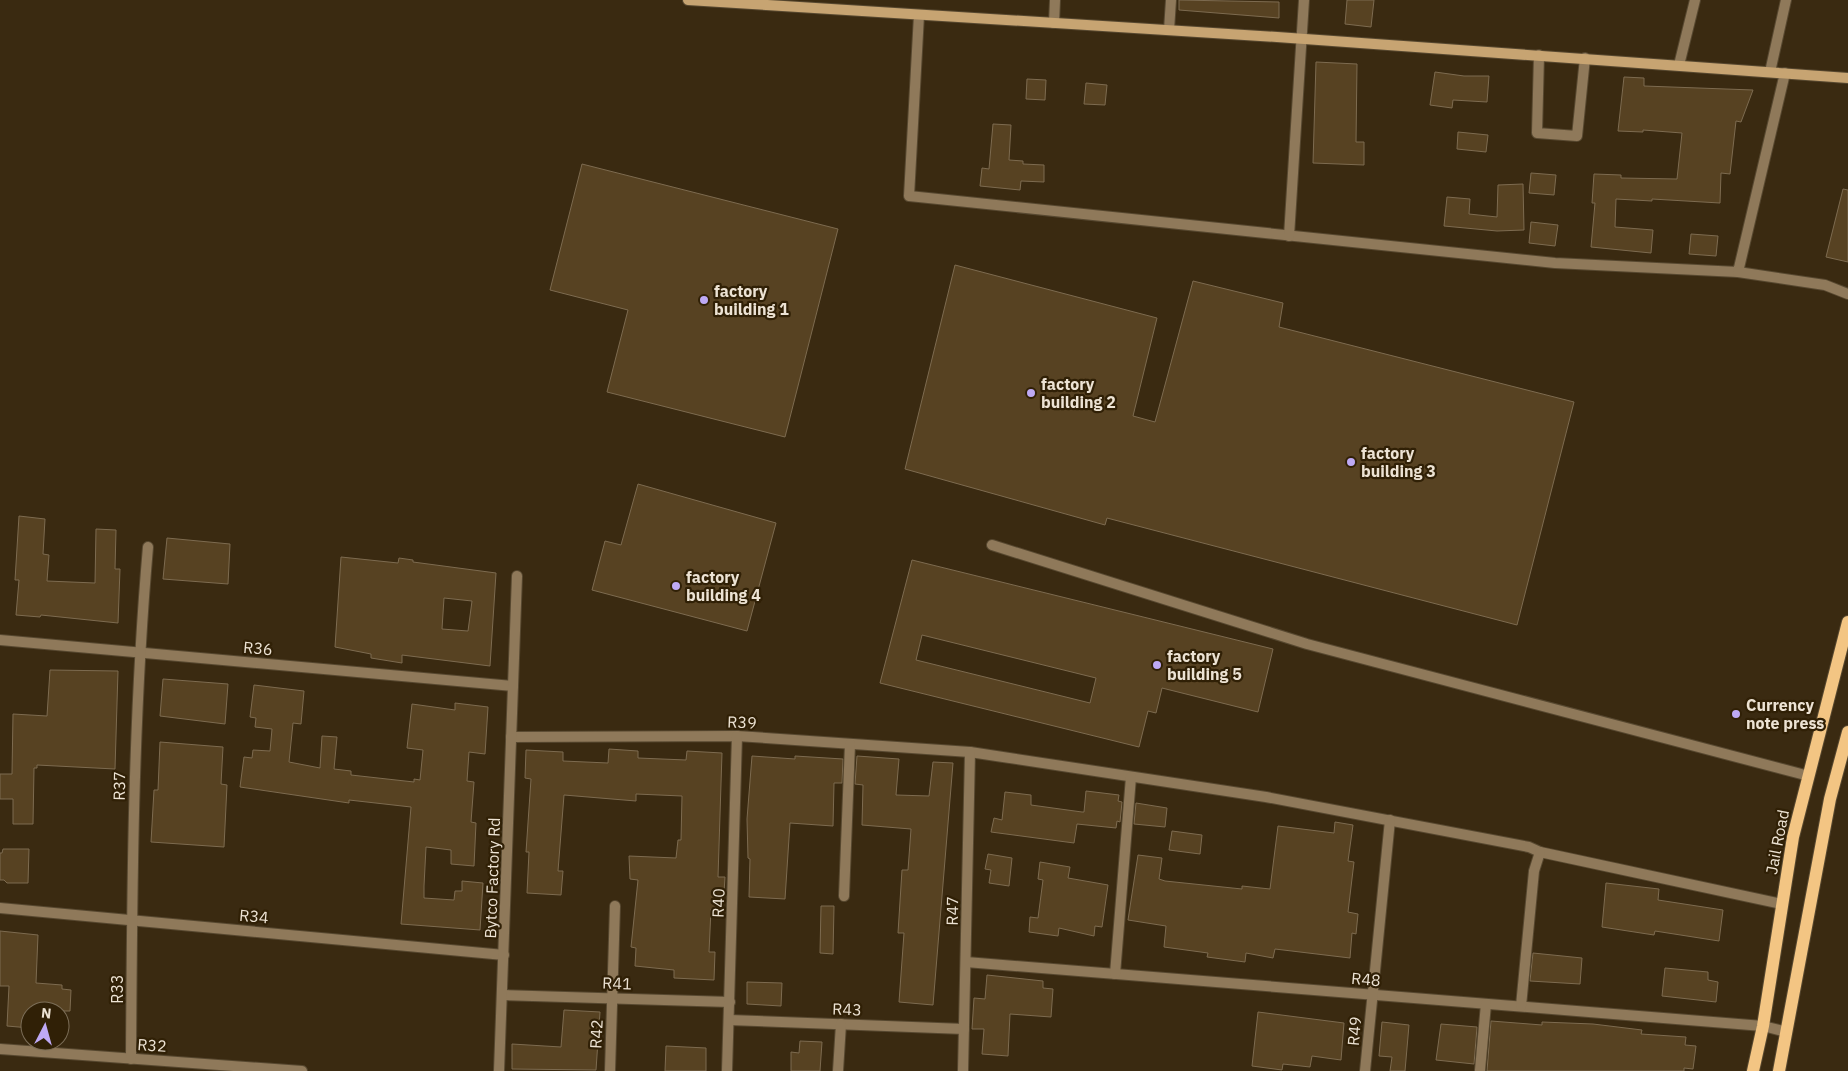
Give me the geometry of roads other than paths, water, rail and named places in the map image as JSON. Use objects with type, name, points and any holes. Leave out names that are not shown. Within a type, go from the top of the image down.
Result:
[{"type":"main road","name":"Jail Road","points":[[1754,1071],[1793,837],[1848,622]]},
{"type":"main road","points":[[1779,1071],[1830,799],[1848,732]]},
{"type":"street","points":[[688,0],[1169,30],[1848,78]]},
{"type":"street","points":[[1054,23],[1055,0]]},
{"type":"street","points":[[1169,30],[1171,0]]},
{"type":"street","points":[[1289,236],[1304,0]]},
{"type":"street","points":[[1679,65],[1695,0]]},
{"type":"street","points":[[1770,72],[1786,0]]},
{"type":"street","points":[[919,14],[909,196],[1555,263],[1738,272],[1826,285],[1848,294]]},
{"type":"street","points":[[1539,55],[1537,133],[1577,136],[1585,58]]},
{"type":"street","points":[[1738,272],[1785,73]]},
{"type":"street","points":[[992,545],[1307,644],[1809,776]]},
{"type":"street","name":"R37","points":[[132,920],[139,652],[148,548]]},
{"type":"street","name":"Bytco Factory Rd","points":[[499,1071],[517,576]]},
{"type":"street","name":"R36","points":[[0,640],[513,686]]},
{"type":"street","name":"R39","points":[[511,737],[737,736],[970,752],[1266,798],[1390,820],[1529,847],[1540,852],[1782,904]]},
{"type":"street","name":"R40","points":[[727,1071],[737,736]]},
{"type":"street","points":[[844,896],[850,744]]},
{"type":"street","name":"R47","points":[[963,1071],[970,752]]},
{"type":"street","points":[[1115,974],[1131,777]]},
{"type":"street","name":"R49","points":[[1365,1071],[1390,820]]},
{"type":"street","points":[[1521,1006],[1534,871],[1540,852]]},
{"type":"street","name":"R42","points":[[610,1071],[615,906]]},
{"type":"street","name":"R34","points":[[0,908],[504,955]]},
{"type":"street","name":"R33","points":[[131,1059],[132,920]]},
{"type":"street","name":"R48","points":[[966,962],[1763,1026],[1787,1032]]},
{"type":"street","name":"R41","points":[[503,995],[730,1002]]},
{"type":"street","points":[[1480,1070],[1486,1004]]},
{"type":"street","name":"R43","points":[[730,1020],[964,1029]]},
{"type":"street","points":[[838,1071],[840,1024]]},
{"type":"street","name":"R32","points":[[0,1050],[302,1071]]},
{"type":"place","name":"factory building 1","points":[[704,300]]},
{"type":"place","name":"factory building 2","points":[[1031,393]]},
{"type":"place","name":"factory building 3","points":[[1351,462]]},
{"type":"place","name":"factory building 4","points":[[676,586]]},
{"type":"place","name":"factory building 5","points":[[1157,665]]},
{"type":"place","name":"Currency note press","points":[[1736,714]]}]
